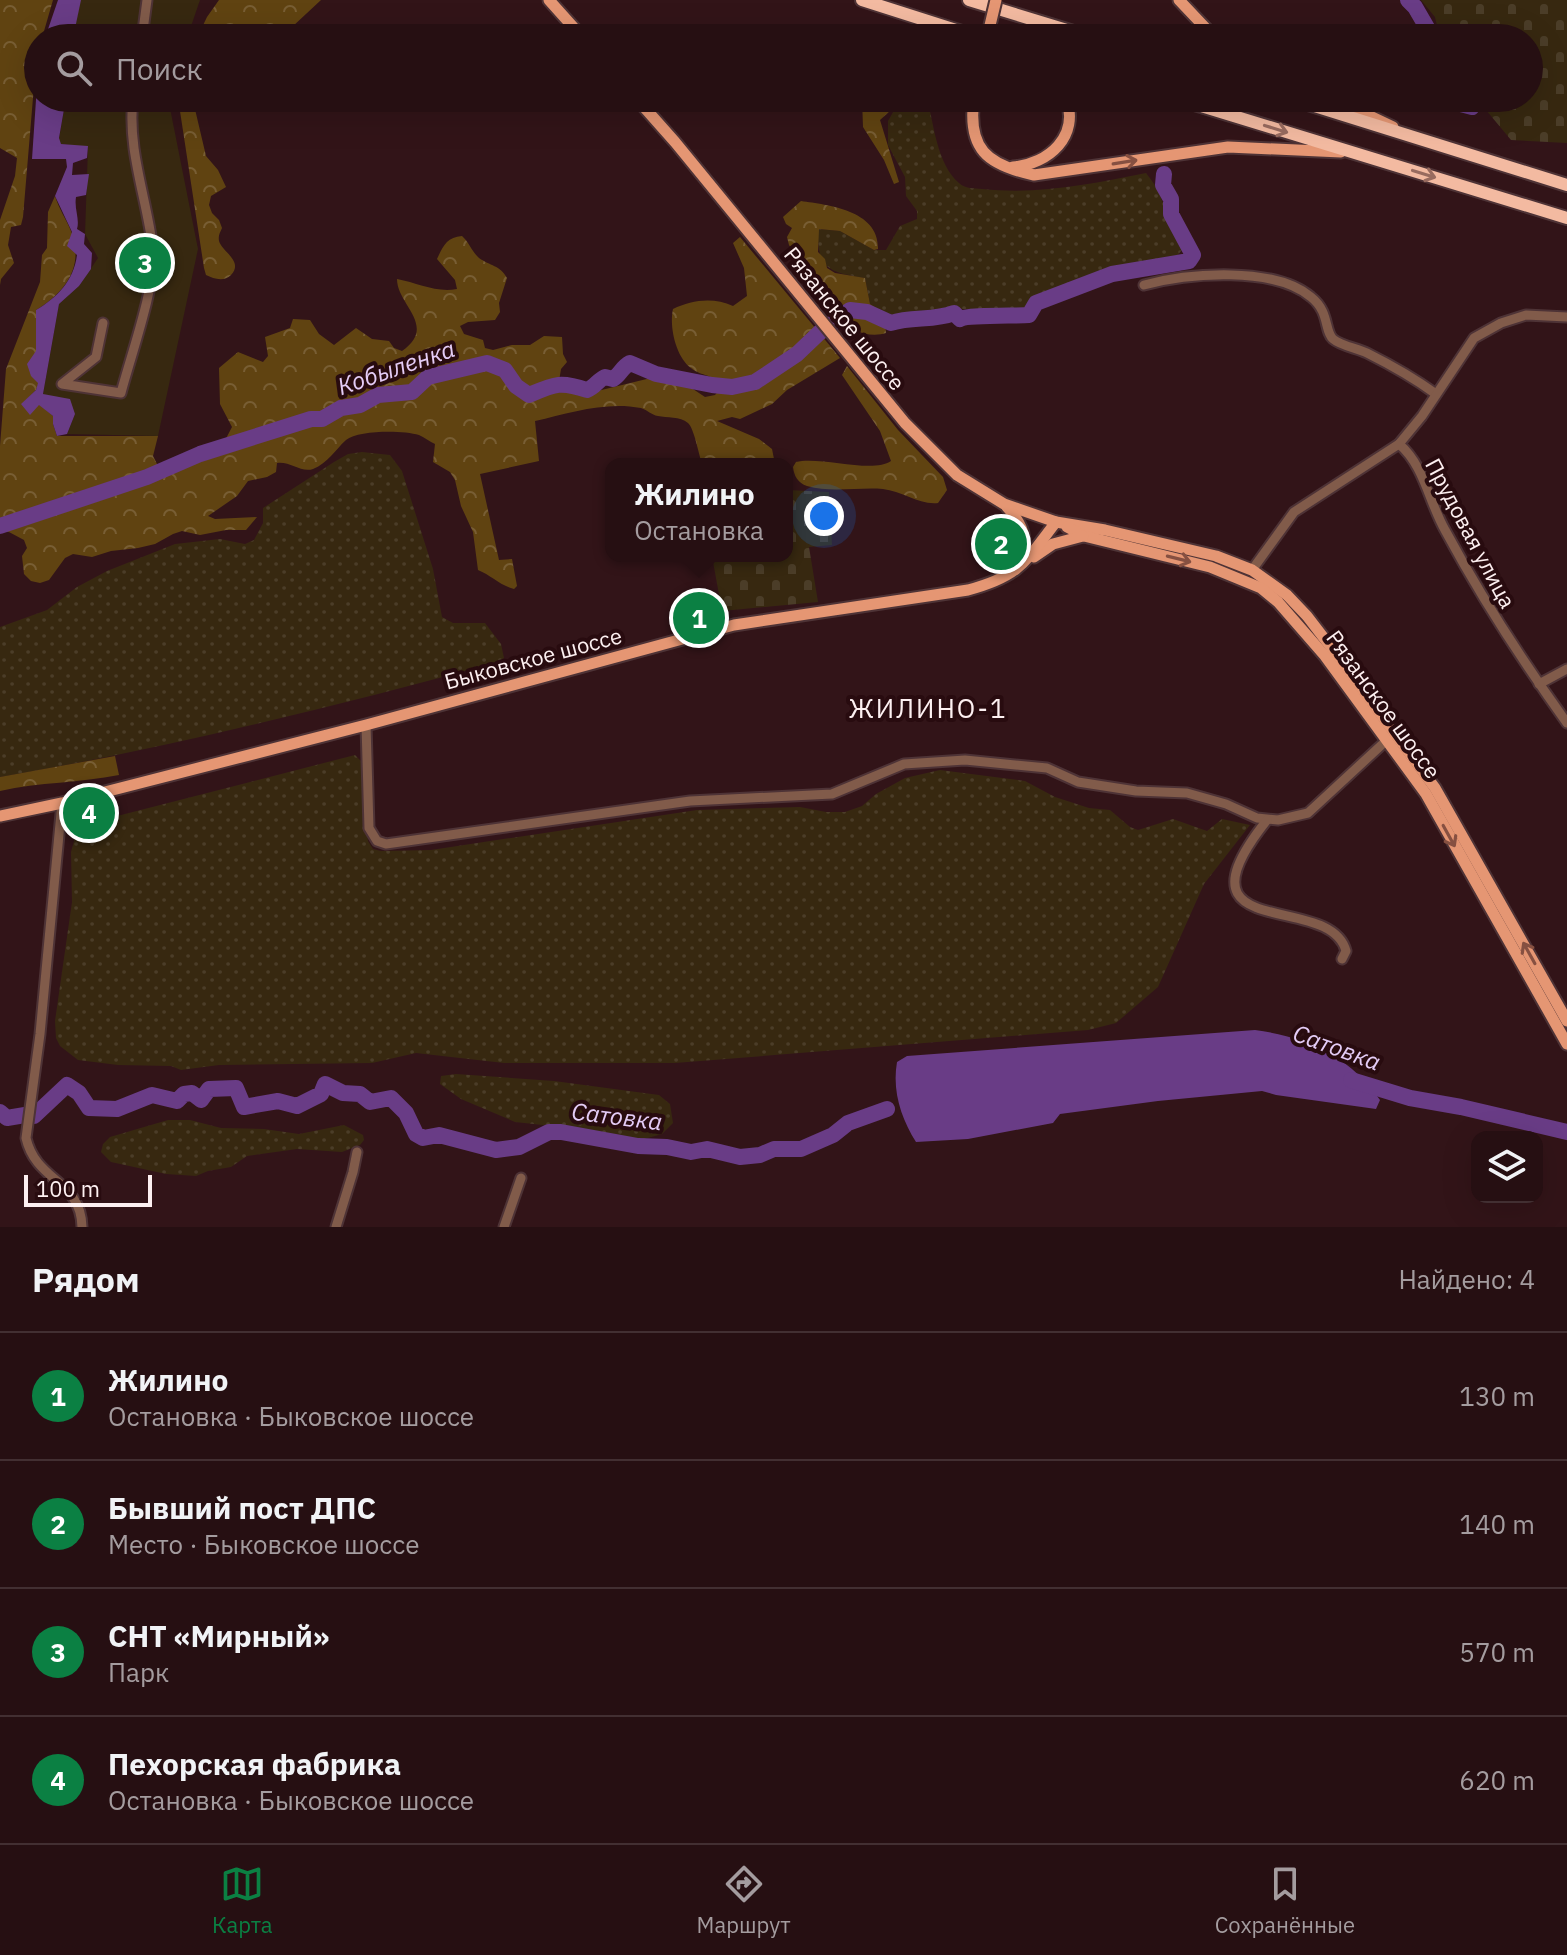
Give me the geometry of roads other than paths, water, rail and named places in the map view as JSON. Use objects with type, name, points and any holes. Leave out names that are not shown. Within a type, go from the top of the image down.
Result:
[{"type":"highway","points":[[862,0],[937,24]]},
{"type":"highway","points":[[969,0],[1047,24]]},
{"type":"highway","points":[[1220,112],[1567,218]]},
{"type":"highway","points":[[1335,112],[1567,185]]},
{"type":"main road","points":[[549,0],[570,24]]},
{"type":"main road","points":[[987,24],[996,0]]},
{"type":"main road","points":[[1179,0],[1202,24]]},
{"type":"main road","name":"Рязанское шоссе","points":[[648,112],[932,452],[976,489],[1004,504],[1056,522],[1084,536],[1210,567],[1261,588],[1303,628],[1426,794],[1567,1044]]},
{"type":"main road","points":[[972,112],[975,139],[992,162],[1034,175],[1228,147],[1349,152]]},
{"type":"main road","points":[[1004,167],[1030,165],[1056,150],[1065,136],[1070,120],[1069,112]]},
{"type":"main road","points":[[1362,112],[1408,134]]},
{"type":"main road","points":[[1004,504],[1023,528],[1025,547],[1021,567]]},
{"type":"main road","name":"Рязанское шоссе","points":[[1056,522],[1216,556],[1252,570],[1287,595],[1307,616],[1435,788],[1567,1021]]},
{"type":"main road","name":"Быковское шоссе","points":[[0,816],[366,725],[726,627],[992,584],[1021,567],[1056,522]]},
{"type":"main road","points":[[1021,567],[1053,544],[1084,536]]},
{"type":"street","points":[[144,24],[147,0]]},
{"type":"street","points":[[103,323],[96,357],[62,384],[121,393],[150,281],[153,251],[135,158],[132,112]]},
{"type":"street","points":[[1144,285],[1184,277],[1221,276],[1268,278],[1297,286],[1325,311],[1328,331],[1333,339],[1365,351],[1436,394]]},
{"type":"street","points":[[1399,444],[1422,416],[1474,338],[1501,323],[1526,315],[1567,317]]},
{"type":"street","name":"Прудовая улица","points":[[1252,570],[1294,512],[1399,444],[1407,450],[1419,470],[1443,526],[1508,640],[1567,723]]},
{"type":"street","points":[[1539,684],[1567,669]]},
{"type":"street","points":[[366,725],[369,828],[377,841],[386,844],[690,801],[832,794],[904,764],[965,760],[1047,768],[1078,782],[1136,791],[1187,793],[1267,820],[1298,817],[1308,813],[1388,739]]},
{"type":"street","points":[[62,803],[40,1034],[26,1138],[29,1152],[37,1165],[69,1190],[81,1210],[82,1227]]},
{"type":"street","points":[[1267,820],[1246,846],[1235,870],[1237,889],[1256,907],[1279,916],[1304,920],[1332,934],[1344,945],[1346,951],[1342,959]]},
{"type":"street","points":[[336,1227],[357,1152]]},
{"type":"street","points":[[504,1227],[521,1178]]},
{"type":"waterway","name":"Кобыленка","points":[[1408,0],[1425,24]]},
{"type":"waterway","name":"Кобыленка","points":[[0,526],[147,477],[200,454],[311,419],[322,419],[341,408],[360,405],[378,395],[412,392],[428,377],[487,363],[505,370],[516,386],[529,395],[558,385],[587,390],[605,377],[613,379],[630,363],[656,374],[732,387],[755,382],[797,354],[850,310],[867,312],[891,323],[954,313],[960,319],[1029,315],[1036,303],[1112,274],[1189,261],[1193,255],[1171,214],[1171,199],[1163,185],[1164,174]]},
{"type":"waterway","name":"Сатовка","points":[[1351,1080],[1410,1098],[1567,1132]]},
{"type":"waterway","name":"Сатовка","points":[[34,1116],[67,1085],[79,1093],[89,1108],[117,1109],[152,1095],[177,1101],[184,1094],[192,1093],[201,1100],[209,1089],[236,1088],[244,1107],[278,1101],[297,1106],[321,1094],[325,1084],[343,1093],[360,1094],[370,1102],[391,1098],[406,1113],[416,1134],[423,1138],[439,1135],[496,1150],[519,1147],[549,1132],[561,1132],[638,1146],[691,1152],[707,1149],[740,1157],[760,1155],[774,1149],[801,1149],[833,1135],[848,1123],[887,1109]]},
{"type":"waterway","name":"Сатовка","points":[[0,1112],[7,1118],[25,1115]]},
{"type":"place","name":"СНТ «Мирный»","points":[[145,263]]},
{"type":"place","name":"Бывший пост ДПС","points":[[1001,544]]},
{"type":"place","name":"Жилино","points":[[699,618]]},
{"type":"place","name":"Пехорская фабрика","points":[[89,813]]},
{"type":"district","name":"ЖИЛИНО-1","points":[[928,708]]}]
